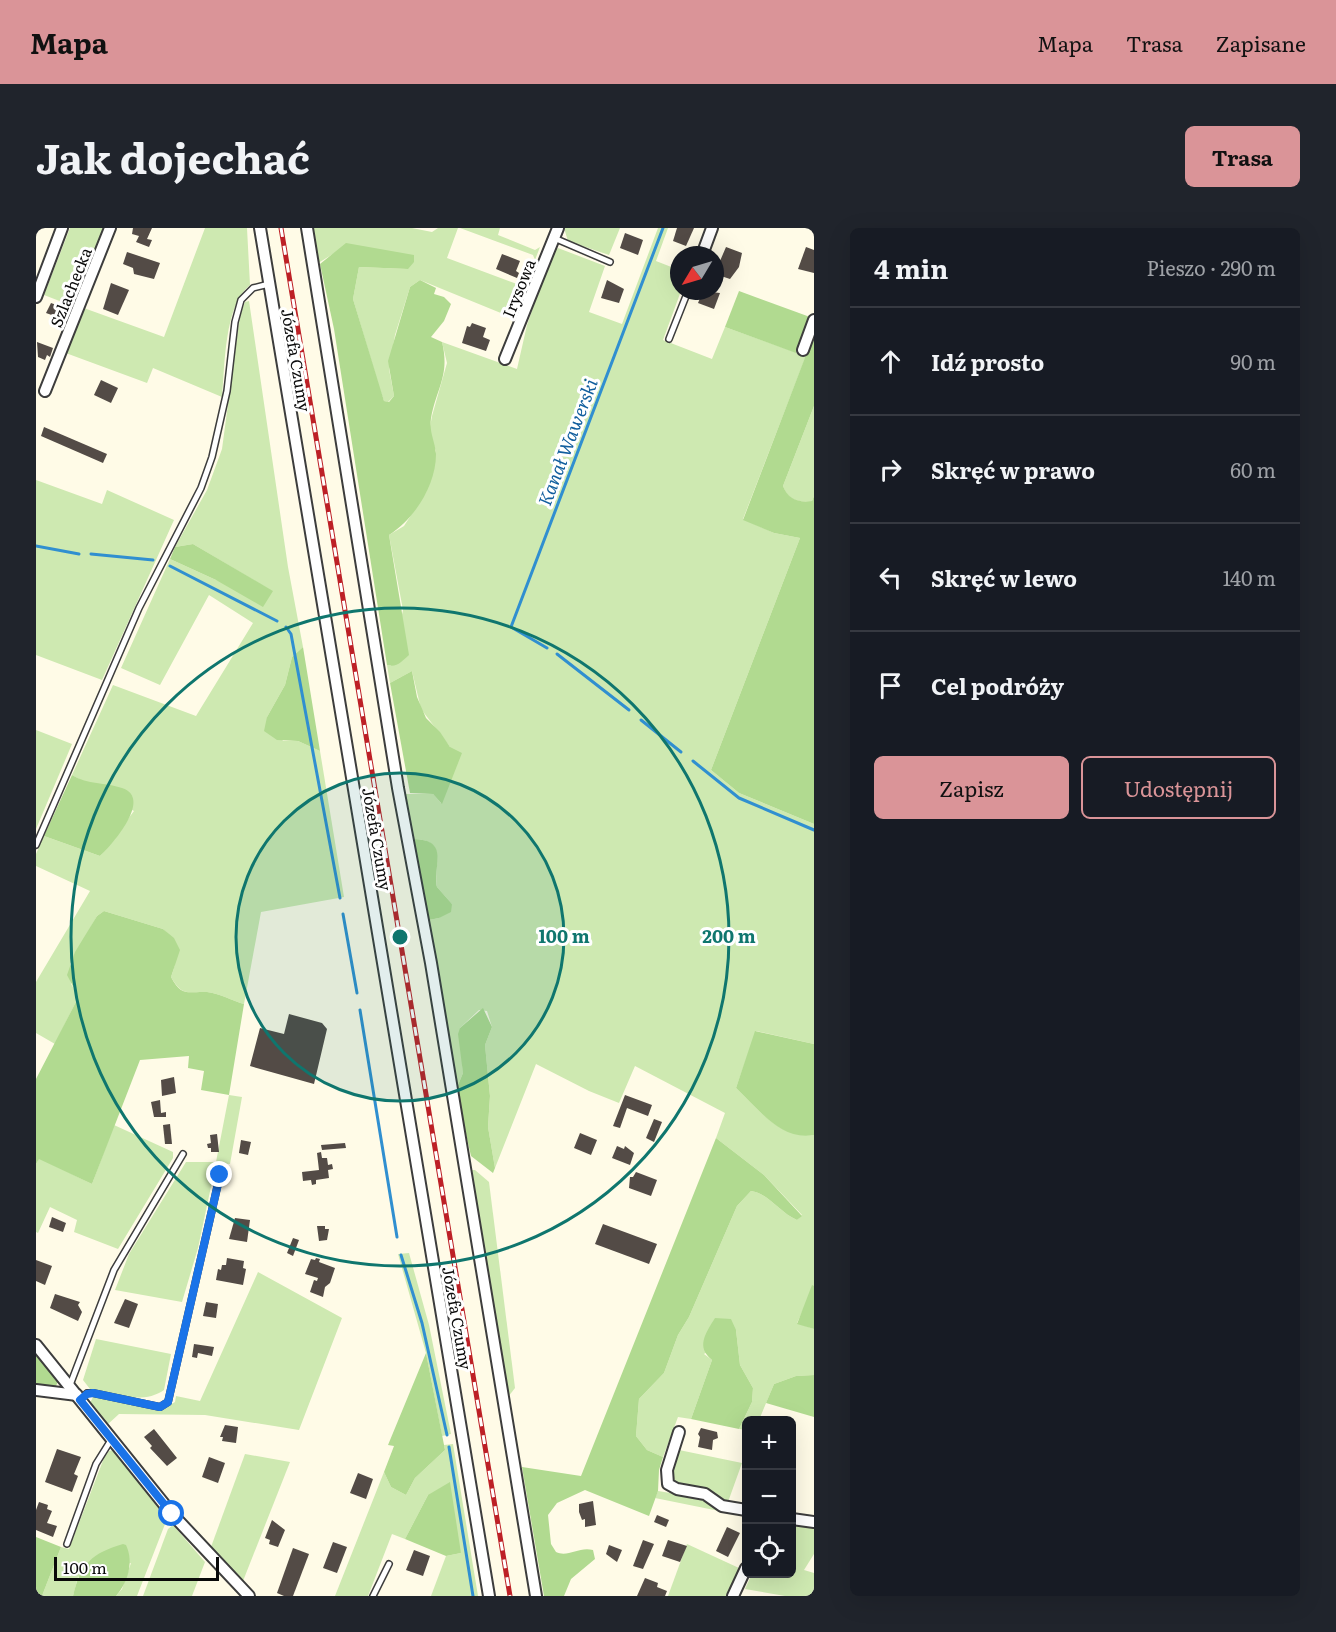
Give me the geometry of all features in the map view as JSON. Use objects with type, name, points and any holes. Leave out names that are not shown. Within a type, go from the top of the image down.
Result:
[{"type":"street","points":[[36,297],[62,228]]},
{"type":"street","name":"Szlachecka","points":[[45,391],[110,228]]},
{"type":"street","name":"Józefa Czumy","points":[[260,228],[489,1596]]},
{"type":"street","points":[[307,228],[398,788],[431,963],[536,1596]]},
{"type":"street","points":[[705,246],[712,228]]},
{"type":"street","name":"Irysowa","points":[[505,359],[556,233]]},
{"type":"street","points":[[803,350],[814,320]]},
{"type":"street","points":[[36,1345],[172,1514],[249,1596]]},
{"type":"street","points":[[36,1390],[79,1398]]},
{"type":"street","points":[[679,1432],[666,1480],[673,1488],[705,1494],[723,1506],[742,1509]]},
{"type":"street","points":[[796,1520],[814,1522]]},
{"type":"street","points":[[733,1596],[742,1578]]},
{"type":"lane","points":[[556,233],[610,262]]},
{"type":"lane","points":[[36,845],[138,608],[201,488],[212,457],[227,391],[235,322],[241,300],[253,288],[269,284]]},
{"type":"lane","points":[[669,339],[684,300]]},
{"type":"lane","points":[[69,1386],[114,1270],[183,1154]]},
{"type":"lane","points":[[79,1398],[93,1393],[160,1407],[168,1402],[220,1175]]},
{"type":"lane","points":[[67,1544],[96,1464],[112,1438]]},
{"type":"lane","points":[[373,1596],[389,1564]]},
{"type":"green space","points":[[70,228],[104,228],[75,307],[44,295]]},
{"type":"green space","points":[[205,228],[247,228],[250,285],[241,294],[235,307],[227,337],[222,397],[153,368],[147,383],[63,352],[81,307],[164,337]]},
{"type":"green space","points":[[311,228],[412,228],[432,232],[438,228],[458,228],[447,258],[525,287],[513,318],[420,280],[410,287],[395,335],[389,369],[394,396],[388,402],[384,401],[353,299],[359,267],[408,269],[341,249],[315,265]]},
{"type":"green space","points":[[460,228],[500,228],[498,235],[535,250],[540,247],[535,260],[533,255]]},
{"type":"green space","points":[[564,228],[620,228],[609,255],[568,241]]},
{"type":"green space","points":[[658,228],[668,228],[656,261],[670,266],[670,300],[678,300],[663,340],[712,359],[725,327],[806,356],[743,519],[774,533],[800,538],[711,770],[739,793],[814,824],[814,1044],[756,1031],[736,1088],[780,1128],[802,1135],[814,1135],[814,1286],[797,1323],[814,1329],[814,1375],[796,1376],[774,1384],[761,1416],[745,1416],[752,1402],[753,1388],[740,1365],[736,1330],[704,1354],[712,1360],[691,1419],[678,1417],[663,1457],[647,1450],[636,1436],[639,1399],[664,1373],[678,1335],[689,1317],[737,1206],[751,1191],[763,1195],[797,1220],[802,1215],[764,1175],[716,1138],[725,1113],[635,1066],[619,1103],[589,1091],[536,1064],[495,1168],[488,1127],[490,1096],[485,1045],[492,1027],[487,1011],[479,1010],[460,1028],[463,1073],[456,1090],[429,920],[439,918],[452,904],[437,887],[436,849],[425,840],[414,839],[402,794],[433,794],[441,803],[450,747],[421,709],[412,671],[390,683],[387,665],[391,666],[403,610],[389,535],[404,526],[426,492],[436,451],[429,433],[447,363],[442,342],[517,369],[527,325],[552,253],[558,248],[605,266],[589,312],[622,324]]},
{"type":"green space","points":[[346,243],[414,255],[414,262],[408,269],[359,267],[353,299],[384,401],[389,402],[394,396],[388,361],[410,287],[420,280],[436,288],[434,294],[444,297],[451,304],[444,321],[431,337],[442,342],[444,353],[444,372],[431,418],[436,454],[432,478],[415,511],[389,535],[409,655],[394,666],[387,665],[334,329],[320,264]]},
{"type":"green space","points":[[739,291],[810,317],[796,353],[725,327]]},
{"type":"green space","points":[[249,301],[288,567],[303,647],[292,657],[285,685],[267,717],[283,741],[298,741],[320,751],[344,897],[261,912],[244,1004],[212,993],[183,991],[171,977],[176,951],[168,934],[163,929],[104,911],[97,916],[70,964],[71,984],[76,992],[77,1000],[55,1044],[36,1033],[36,982],[90,891],[36,866],[36,854],[44,836],[100,856],[134,811],[72,775],[113,685],[196,716],[253,623],[209,595],[160,685],[121,668],[170,559],[216,580],[272,591],[193,544],[175,547],[207,490],[222,449],[240,315],[245,302]]},
{"type":"green space","points":[[814,334],[814,406],[783,486],[791,497],[798,501],[812,501],[814,496],[814,824],[739,793],[711,770],[800,538],[774,533],[743,520]]},
{"type":"green space","points":[[814,406],[814,496],[812,501],[794,500],[783,486]]},
{"type":"green space","points":[[36,480],[102,504],[107,490],[174,520],[102,680],[36,655]]},
{"type":"green space","points":[[193,544],[273,591],[263,607],[216,580],[170,559],[175,547]]},
{"type":"green space","points":[[303,647],[320,751],[298,741],[277,740],[264,731],[267,717],[285,685],[292,657]]},
{"type":"green space","points":[[412,671],[417,697],[426,718],[440,732],[450,747],[462,753],[442,804],[433,794],[410,793],[390,683]]},
{"type":"green space","points":[[36,730],[72,744],[36,829]]},
{"type":"green space","points":[[72,775],[84,780],[122,788],[130,793],[133,801],[128,821],[100,856],[44,836]]},
{"type":"green space","points":[[414,839],[425,840],[432,844],[438,855],[437,887],[452,904],[451,912],[439,918],[429,920]]},
{"type":"green space","points":[[104,911],[163,929],[174,938],[180,950],[171,977],[182,991],[212,993],[244,1004],[229,1095],[201,1090],[204,1071],[188,1068],[189,1056],[140,1060],[92,1184],[39,1159],[36,1164],[36,1079],[77,1000],[76,992],[67,975],[75,952],[97,916]]},
{"type":"green space","points":[[483,1008],[492,1027],[485,1045],[490,1096],[488,1127],[495,1168],[493,1173],[471,1156],[456,1090],[463,1073],[458,1034],[460,1028]]},
{"type":"green space","points":[[755,1031],[814,1044],[814,1135],[802,1136],[780,1128],[736,1088]]},
{"type":"green space","points":[[229,1095],[242,1097],[230,1164],[216,1163],[198,1248],[182,1302],[115,1290],[129,1254],[186,1162],[216,1162]]},
{"type":"green space","points":[[114,1125],[173,1152],[173,1158],[118,1249],[74,1232],[77,1220],[50,1207],[38,1233],[36,1232],[36,1164],[39,1158],[92,1184]]},
{"type":"green space","points":[[716,1138],[764,1175],[802,1216],[797,1220],[763,1195],[751,1191],[737,1206],[689,1317],[678,1335],[664,1373],[639,1399],[636,1436],[647,1450],[663,1457],[659,1470],[658,1491],[649,1516],[585,1490],[557,1503],[548,1515],[551,1544],[556,1552],[565,1554],[588,1549],[593,1550],[595,1559],[571,1579],[564,1596],[544,1596],[522,1467],[581,1476]]},
{"type":"green space","points":[[468,1170],[475,1170],[489,1182],[515,1388],[508,1397]]},
{"type":"green space","points":[[409,1253],[429,1325],[451,1434],[442,1436],[426,1353],[398,1254]]},
{"type":"green space","points":[[258,1272],[342,1318],[299,1430],[205,1415],[119,1414],[107,1425],[89,1405],[94,1395],[156,1408],[175,1402],[176,1396],[200,1401]]},
{"type":"green space","points":[[812,1285],[814,1286],[814,1329],[797,1324]]},
{"type":"green space","points":[[715,1318],[731,1319],[736,1330],[740,1365],[753,1388],[752,1402],[745,1416],[742,1416],[739,1429],[691,1419],[712,1360],[704,1350],[705,1335]]},
{"type":"green space","points":[[96,1339],[171,1354],[164,1390],[138,1398],[90,1389],[83,1380]]},
{"type":"green space","points":[[426,1353],[445,1450],[415,1478],[406,1495],[391,1487],[384,1472],[394,1446],[388,1445]]},
{"type":"green space","points":[[36,1354],[58,1381],[55,1389],[36,1386]]},
{"type":"green space","points":[[814,1375],[814,1417],[766,1403],[774,1384],[796,1376]]},
{"type":"green space","points":[[453,1444],[478,1596],[431,1596],[446,1556],[461,1553],[428,1495],[405,1539],[392,1534],[368,1596],[335,1596],[384,1472],[391,1487],[406,1495],[415,1478],[445,1450],[444,1445]]},
{"type":"green space","points":[[114,1450],[167,1519],[137,1596],[116,1596],[122,1589],[131,1563],[78,1577],[73,1596],[42,1596],[61,1547],[69,1549],[104,1458],[109,1451]]},
{"type":"green space","points":[[679,1450],[742,1463],[728,1502],[708,1491],[676,1483],[671,1472]]},
{"type":"green space","points":[[245,1454],[290,1462],[243,1581],[211,1547]]},
{"type":"green space","points":[[450,1482],[461,1553],[446,1556],[405,1539],[428,1495]]},
{"type":"green space","points":[[658,1491],[689,1496],[734,1510],[734,1514],[655,1498]]},
{"type":"green space","points":[[796,1524],[814,1527],[814,1554],[804,1570],[814,1573],[814,1596],[785,1596],[745,1589],[750,1578],[796,1578]]},
{"type":"green space","points":[[173,1525],[205,1562],[192,1596],[143,1596],[168,1529]]},
{"type":"green space","points":[[36,1537],[61,1547],[42,1596],[36,1596]]},
{"type":"green space","points":[[687,1544],[739,1568],[726,1596],[668,1596]]},
{"type":"green space","points":[[126,1545],[128,1551],[130,1565],[124,1585],[116,1596],[73,1596],[79,1576],[89,1561],[103,1551]]},
{"type":"building","points":[[133,228],[152,228],[147,239],[152,240],[149,247],[136,242],[139,236],[132,234]]},
{"type":"building","points":[[677,228],[694,228],[686,246],[673,241]]},
{"type":"building","points":[[625,233],[643,240],[638,255],[620,248]]},
{"type":"building","points":[[726,247],[742,253],[739,267],[730,279],[724,277]]},
{"type":"building","points":[[806,247],[814,250],[814,273],[798,269]]},
{"type":"building","points":[[127,252],[160,263],[154,279],[134,274],[133,268],[123,264]]},
{"type":"building","points":[[502,254],[520,261],[516,271],[519,273],[517,278],[496,269]]},
{"type":"building","points":[[607,280],[624,289],[619,303],[601,298]]},
{"type":"building","points":[[111,283],[129,290],[118,315],[103,309]]},
{"type":"building","points":[[699,300],[717,300],[714,309],[698,303]]},
{"type":"building","points":[[51,303],[67,309],[63,319],[46,313]]},
{"type":"building","points":[[472,323],[486,328],[483,337],[490,340],[486,351],[462,343],[467,326],[470,327]]},
{"type":"building","points":[[37,342],[53,348],[50,357],[47,355],[45,360],[38,357]]},
{"type":"building","points":[[101,380],[118,388],[111,403],[94,395]]},
{"type":"building","points":[[44,427],[107,454],[103,463],[41,436]]},
{"type":"building","points":[[289,1014],[322,1023],[327,1029],[314,1084],[250,1066],[260,1028],[284,1034]]},
{"type":"building","points":[[174,1077],[176,1093],[162,1096],[161,1080]]},
{"type":"building","points":[[625,1095],[652,1105],[648,1116],[627,1108],[620,1128],[613,1126]]},
{"type":"building","points":[[160,1100],[161,1113],[166,1112],[166,1117],[154,1117],[151,1102]]},
{"type":"building","points":[[654,1119],[662,1122],[654,1142],[646,1138]]},
{"type":"building","points":[[170,1124],[172,1144],[165,1144],[163,1125]]},
{"type":"building","points":[[580,1133],[597,1140],[591,1155],[574,1148]]},
{"type":"building","points":[[217,1134],[219,1152],[211,1152],[207,1144],[211,1143],[210,1135]]},
{"type":"building","points":[[241,1140],[251,1142],[248,1155],[239,1153]]},
{"type":"building","points":[[345,1143],[346,1148],[322,1150],[321,1145]]},
{"type":"building","points":[[617,1146],[624,1149],[625,1146],[634,1153],[630,1165],[612,1158]]},
{"type":"building","points":[[321,1152],[322,1158],[327,1158],[328,1165],[332,1164],[333,1169],[328,1170],[329,1178],[316,1180],[316,1184],[312,1185],[311,1180],[303,1181],[302,1172],[319,1170],[317,1153]]},
{"type":"building","points":[[636,1172],[657,1180],[651,1196],[629,1188],[630,1177],[633,1177]]},
{"type":"building","points":[[52,1217],[66,1223],[63,1232],[49,1227]]},
{"type":"building","points":[[235,1218],[250,1220],[247,1242],[229,1239]]},
{"type":"building","points":[[603,1224],[657,1244],[649,1264],[595,1244]]},
{"type":"building","points":[[317,1226],[325,1226],[325,1229],[329,1229],[327,1240],[319,1241]]},
{"type":"building","points":[[293,1238],[299,1240],[293,1256],[287,1253]]},
{"type":"building","points":[[227,1258],[244,1261],[243,1268],[246,1269],[243,1285],[216,1280],[218,1269],[221,1270],[222,1265],[226,1265]]},
{"type":"building","points":[[311,1259],[320,1259],[319,1262],[335,1268],[330,1283],[325,1287],[323,1297],[310,1292],[314,1280],[317,1281],[318,1278],[305,1274]]},
{"type":"building","points":[[36,1260],[52,1266],[45,1285],[36,1281]]},
{"type":"building","points":[[55,1294],[80,1302],[78,1305],[82,1312],[78,1321],[50,1308]]},
{"type":"building","points":[[125,1299],[138,1304],[129,1328],[114,1323]]},
{"type":"building","points":[[206,1302],[218,1304],[216,1318],[203,1316]]},
{"type":"building","points":[[194,1344],[214,1347],[212,1356],[198,1353],[197,1358],[192,1357]]},
{"type":"building","points":[[225,1425],[238,1427],[236,1443],[222,1441],[223,1437],[220,1437]]},
{"type":"building","points":[[701,1428],[717,1432],[718,1438],[713,1440],[712,1450],[698,1447],[700,1437],[698,1434]]},
{"type":"building","points":[[154,1429],[177,1458],[167,1466],[150,1448],[152,1446],[144,1437]]},
{"type":"building","points":[[57,1449],[81,1457],[74,1474],[78,1476],[72,1492],[45,1482]]},
{"type":"building","points":[[209,1457],[225,1463],[218,1483],[202,1477]]},
{"type":"building","points":[[358,1473],[373,1479],[366,1499],[350,1493]]},
{"type":"building","points":[[593,1501],[596,1525],[585,1527],[585,1519],[582,1520],[579,1512],[579,1504]]},
{"type":"building","points":[[39,1502],[48,1505],[47,1509],[52,1511],[47,1523],[57,1526],[53,1537],[36,1530],[36,1510]]},
{"type":"building","points":[[657,1515],[669,1520],[666,1527],[654,1522]]},
{"type":"building","points":[[272,1520],[285,1530],[278,1547],[269,1544],[270,1540],[265,1538]]},
{"type":"building","points":[[727,1527],[740,1533],[728,1557],[716,1551]]},
{"type":"building","points":[[643,1540],[654,1544],[643,1569],[633,1566]]},
{"type":"building","points":[[668,1540],[687,1546],[680,1562],[662,1556]]},
{"type":"building","points":[[333,1542],[347,1547],[337,1573],[323,1568]]},
{"type":"building","points":[[609,1545],[622,1550],[617,1562],[606,1554]]},
{"type":"building","points":[[293,1548],[309,1554],[293,1596],[284,1596],[277,1593]]},
{"type":"building","points":[[414,1550],[430,1556],[423,1576],[406,1570]]},
{"type":"building","points":[[645,1578],[658,1583],[657,1587],[667,1591],[665,1596],[637,1596]]},
{"type":"waterway","name":"Kanał Wawerski","points":[[547,648],[511,627],[663,228]]},
{"type":"waterway","points":[[36,546],[79,554]]},
{"type":"waterway","points":[[91,554],[153,560]]},
{"type":"waterway","points":[[170,566],[277,621]]},
{"type":"waterway","points":[[286,627],[291,634],[340,898]]},
{"type":"waterway","name":"Kanał Wawerski","points":[[557,654],[629,710]]},
{"type":"waterway","name":"Kanał Wawerski","points":[[641,720],[681,752]]},
{"type":"waterway","name":"Kanał Wawerski","points":[[693,761],[739,798],[814,830]]},
{"type":"waterway","points":[[343,914],[357,993]]},
{"type":"waterway","points":[[360,1010],[397,1237]]},
{"type":"waterway","points":[[401,1255],[422,1323],[447,1435]]},
{"type":"waterway","points":[[449,1447],[473,1596]]},
{"type":"railway","points":[[281,228],[510,1596]]},
{"type":"route","points":[[172,1514],[126,1454],[80,1400],[87,1394],[93,1393],[160,1407],[168,1402],[172,1395],[192,1291],[220,1175]]}]
